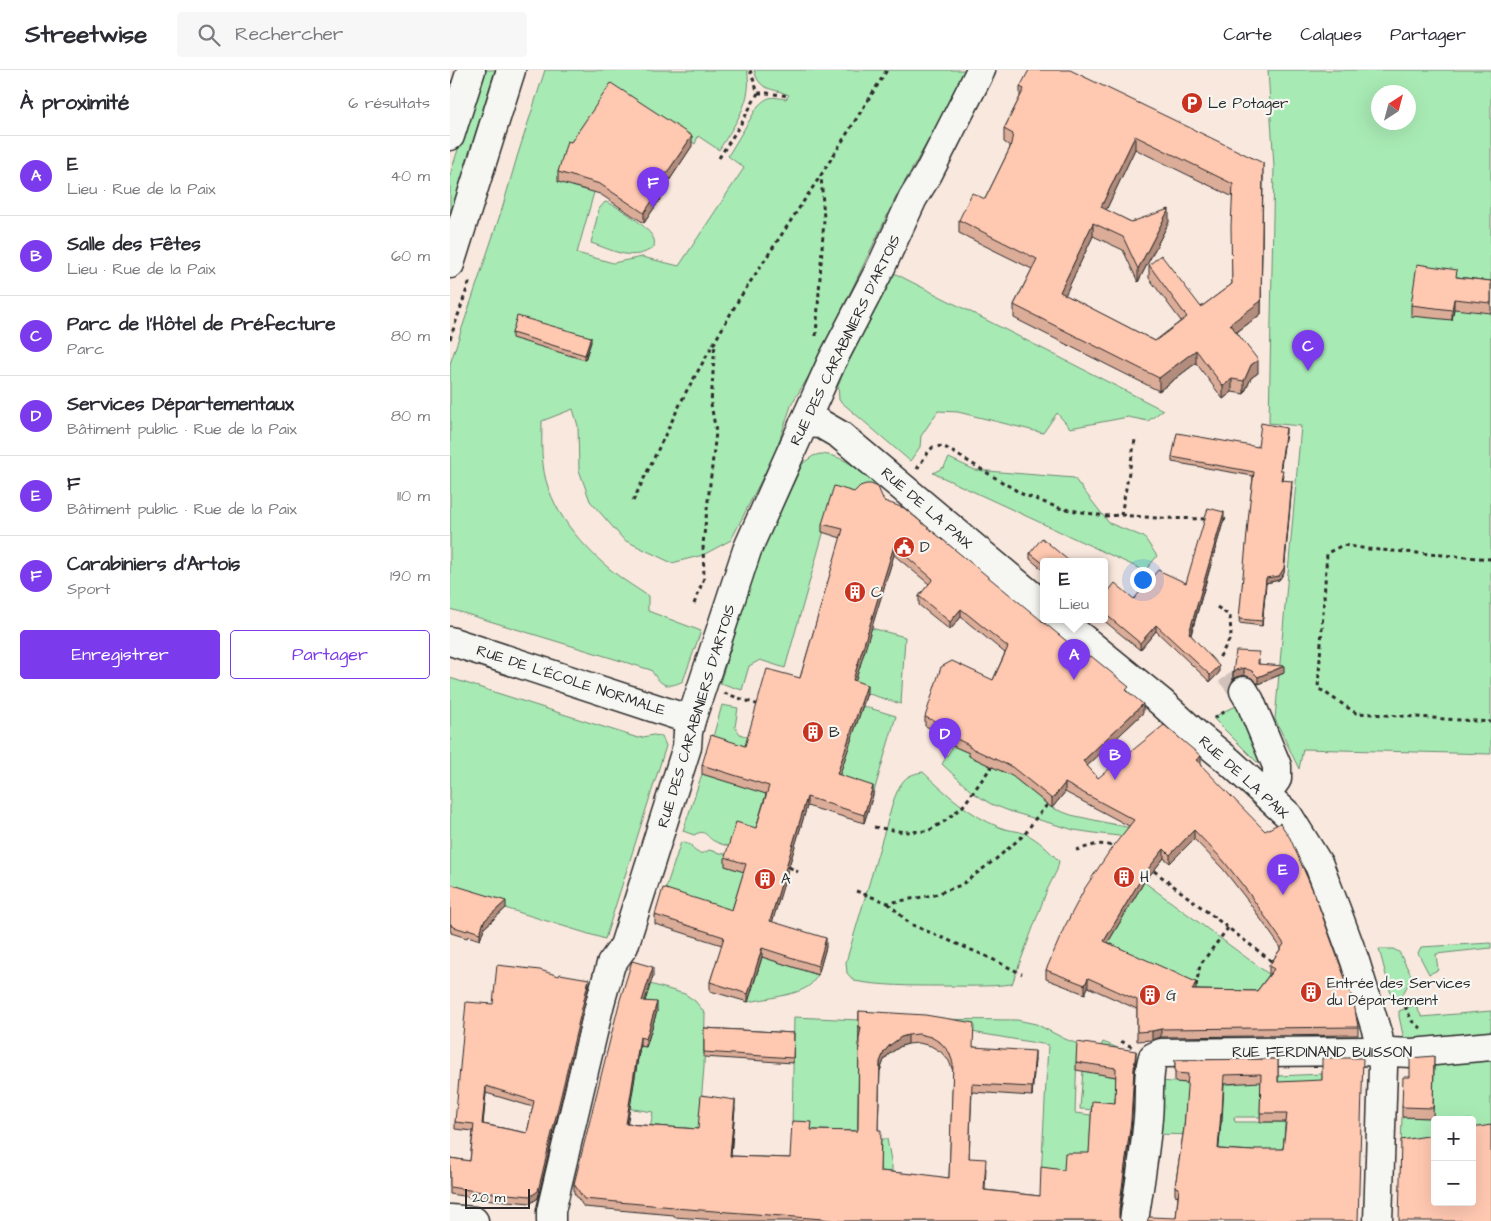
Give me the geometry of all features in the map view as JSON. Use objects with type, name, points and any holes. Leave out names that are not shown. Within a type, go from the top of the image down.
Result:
[{"type":"street","points":[[450,136],[471,70]]},
{"type":"street","points":[[450,264],[512,70]]},
{"type":"street","name":"RUE DES CARABINIERS D'ARTOIS","points":[[551,1221],[551,1211],[600,1003],[612,964],[624,946],[688,747],[688,732],[691,720],[748,550],[832,361],[881,267],[913,198],[928,174],[981,70]]},
{"type":"street","name":"RUE DE LA PAIX","points":[[804,423],[821,424],[840,435],[1040,603]]},
{"type":"street","name":"RUE DE LA PAIX","points":[[1064,623],[1161,702],[1266,794],[1288,815],[1318,865],[1355,961],[1378,1036],[1381,1052],[1378,1221]]},
{"type":"street","name":"RUE DE L'ÉCOLE NORMALE","points":[[450,641],[691,720]]},
{"type":"street","points":[[1247,696],[1277,766],[1277,779],[1266,794]]},
{"type":"street","name":"RUE FERDINAND BUISSON","points":[[1134,1221],[1145,1150],[1149,1111],[1150,1066],[1153,1057],[1161,1053],[1367,1051],[1412,1053],[1491,1046]]},
{"type":"street","points":[[450,1219],[474,1221]]},
{"type":"path","points":[[719,158],[758,93],[750,70]]},
{"type":"path","points":[[633,501],[686,392],[739,299],[821,175],[887,70]]},
{"type":"path","points":[[758,93],[789,96]]},
{"type":"path","points":[[816,338],[824,219],[821,175]]},
{"type":"path","points":[[694,604],[704,578],[703,544],[716,432],[711,404],[715,341]]},
{"type":"path","points":[[1121,515],[1135,440]]},
{"type":"path","points":[[919,467],[933,447],[943,446],[1022,494],[1059,508],[1105,516],[1211,519]]},
{"type":"path","points":[[1220,520],[1229,520]]},
{"type":"path","points":[[1491,559],[1368,549],[1343,545],[1327,553],[1318,688],[1356,713],[1491,722]]},
{"type":"path","points":[[1217,607],[1230,616],[1231,630],[1231,637],[1219,658]]},
{"type":"path","points":[[720,692],[759,705]]},
{"type":"path","points":[[1196,734],[1213,718],[1247,696]]},
{"type":"path","points":[[874,827],[904,832],[928,831],[945,821],[963,806],[992,766]]},
{"type":"path","points":[[888,903],[934,895],[961,885],[1026,834],[1035,819],[1048,804]]},
{"type":"path","points":[[1076,850],[1098,844],[1120,847]]},
{"type":"path","points":[[789,867],[798,872]]},
{"type":"path","points":[[1154,871],[1276,964]]},
{"type":"path","points":[[856,891],[888,903],[910,924],[988,957],[1022,974]]},
{"type":"path","points":[[1196,986],[1200,965],[1228,928]]},
{"type":"green space","points":[[483,70],[495,70],[450,215],[450,175]]},
{"type":"green space","points":[[545,70],[747,70],[748,92],[745,102],[736,122],[719,150],[698,136],[695,144],[609,87],[566,149],[600,171],[577,253],[613,263],[642,257],[679,266],[744,168],[728,156],[758,106],[768,98],[786,99],[789,95],[767,88],[759,82],[754,70],[969,70],[897,195],[814,368],[792,403],[775,453],[731,540],[703,555],[672,563],[624,540],[590,501],[579,470],[578,426],[573,409],[542,421],[542,453],[546,480],[551,496],[569,526],[604,564],[648,596],[648,611],[701,631],[683,681],[677,684],[664,684],[657,679],[651,670],[450,609],[450,364],[502,209]]},
{"type":"green space","points":[[1268,70],[1491,70],[1491,754],[1303,749],[1299,769],[1275,719],[1301,426],[1269,423],[1274,167]]},
{"type":"green space","points":[[605,202],[633,217],[647,229],[654,241],[654,247],[646,252],[631,255],[615,252],[591,243],[599,209]]},
{"type":"green space","points":[[892,272],[1163,410],[1148,421],[1128,417],[1070,428],[1057,413],[1043,433],[958,412],[938,411],[921,436],[920,447],[910,461],[839,400],[838,384]]},
{"type":"green space","points":[[820,454],[837,457],[856,468],[875,484],[874,493],[834,495],[785,668],[760,660],[749,666],[742,690],[720,683],[759,557],[803,463],[813,456]]},
{"type":"green space","points":[[949,458],[975,470],[1074,478],[1109,523],[1144,537],[1157,556],[1145,571],[933,473],[944,467]]},
{"type":"green space","points":[[871,628],[905,637],[901,704],[853,689]]},
{"type":"green space","points":[[450,678],[638,738],[653,735],[662,736],[666,746],[605,939],[450,891]]},
{"type":"green space","points":[[1250,701],[1272,752],[1257,762],[1213,718],[1224,711]]},
{"type":"green space","points":[[849,702],[896,716],[873,795],[824,779],[844,760],[861,709]]},
{"type":"green space","points":[[722,705],[738,708],[735,727],[740,734],[772,748],[711,744]]},
{"type":"green space","points":[[953,746],[969,753],[969,756],[1017,778],[1017,780],[1052,808],[1071,815],[1135,829],[1128,837],[1074,830],[991,804],[972,792],[942,764]]},
{"type":"green space","points":[[923,772],[949,796],[978,817],[999,827],[1031,836],[1059,861],[1012,984],[994,986],[886,985],[854,981],[847,973],[846,962],[894,799],[907,777]]},
{"type":"green space","points":[[702,774],[769,794],[756,837],[733,846],[728,846],[714,841],[701,832],[694,835],[683,831]]},
{"type":"green space","points":[[681,842],[691,845],[698,853],[704,853],[709,850],[728,855],[725,866],[746,872],[732,919],[663,897]]},
{"type":"green space","points":[[1144,882],[1274,978],[1257,1000],[1198,999],[1104,949]]},
{"type":"green space","points":[[1491,943],[1491,948],[1436,954],[1438,970],[1429,974],[1418,953],[1421,947]]},
{"type":"green space","points":[[1379,949],[1393,949],[1399,952],[1412,977],[1398,1003],[1394,1005]]},
{"type":"green space","points":[[762,957],[818,975],[810,985],[798,991],[748,1002]]},
{"type":"green space","points":[[650,984],[685,994],[695,1001],[705,1013],[704,1067],[698,1138],[649,1134],[653,1112],[620,1107],[633,1044],[646,1047],[657,1011],[642,1010]]},
{"type":"green space","points":[[1415,1005],[1422,1017],[1491,1011],[1491,1037],[1404,1040],[1399,1011]]},
{"type":"green space","points":[[794,1017],[859,1020],[858,1138],[792,1128]]},
{"type":"green space","points":[[915,1019],[1017,1020],[1036,1024],[1065,1039],[1096,1051],[1103,1042],[1135,1055],[1077,1051],[1075,1113],[1091,1115],[1088,1178],[1063,1185],[1041,1176],[1048,1045],[925,1024]]},
{"type":"green space","points":[[1491,1053],[1491,1131],[1476,1134],[1476,1116],[1433,1116],[1434,1059]]},
{"type":"green space","points":[[1262,1065],[1278,1102],[1278,1076],[1322,1074],[1322,1089],[1260,1117],[1234,1117],[1235,1122],[1285,1122],[1283,1157],[1218,1157],[1220,1132],[1199,1135],[1155,1134],[1159,1081],[1188,1083],[1223,1096],[1224,1084],[1235,1084]]},
{"type":"green space","points":[[1083,1071],[1116,1077],[1115,1111],[1080,1109]]},
{"type":"green space","points":[[1402,1117],[1431,1118],[1431,1142],[1401,1147]]},
{"type":"green space","points":[[881,1139],[887,1139],[892,1166],[892,1181],[880,1180]]},
{"type":"building","points":[[1029,70],[1070,70],[1263,163],[1261,301],[1230,324],[1258,360],[1251,365],[1244,381],[1232,379],[1223,386],[1196,350],[1159,378],[1014,305],[1037,259],[959,220],[972,193],[985,199],[1010,148],[1013,134],[1004,129],[1024,89],[1020,87]],"holes":[[[1135,136],[1233,184],[1231,226],[1232,284],[1201,307],[1161,255],[1149,265],[1187,317],[1155,341],[1060,292],[1093,223],[1123,237],[1138,269],[1169,209],[1131,222],[1101,207]]]},
{"type":"building","points":[[611,83],[692,136],[662,180],[665,182],[644,213],[600,184],[558,172],[567,141],[571,142]]},
{"type":"building","points":[[1417,264],[1457,270],[1456,277],[1491,281],[1491,303],[1454,299],[1452,310],[1411,305]]},
{"type":"building","points":[[517,316],[591,337],[585,355],[512,333]]},
{"type":"building","points":[[1261,423],[1286,428],[1280,470],[1283,470],[1281,480],[1292,481],[1284,568],[1279,576],[1266,578],[1262,621],[1239,619],[1254,472],[1172,457],[1177,433],[1258,447]]},
{"type":"building","points":[[866,484],[878,487],[884,501],[904,508],[1040,619],[1040,623],[1044,623],[1086,657],[1091,656],[1129,687],[1126,690],[1143,704],[1083,761],[1098,778],[1164,725],[1201,756],[1196,760],[1265,831],[1280,823],[1290,838],[1314,893],[1354,1003],[1358,1027],[1161,1029],[1137,1032],[1137,1000],[1088,978],[1085,985],[1046,970],[1064,928],[1085,888],[1111,849],[1134,820],[1065,783],[1052,799],[1012,767],[969,747],[969,745],[953,737],[954,735],[938,727],[940,723],[925,717],[941,667],[952,661],[993,680],[1008,647],[961,609],[950,622],[919,596],[933,579],[894,546],[853,680],[867,685],[837,774],[873,786],[864,815],[807,797],[770,921],[826,938],[818,966],[762,948],[748,994],[710,982],[724,937],[655,915],[663,888],[732,910],[746,864],[725,857],[736,822],[756,828],[769,786],[702,765],[711,735],[745,746],[767,669],[800,678],[843,529],[822,524],[834,486],[854,492],[860,486]],"holes":[[[1194,830],[1223,860],[1284,944],[1269,966],[1274,969],[1257,991],[1192,990],[1196,982],[1104,941],[1144,874],[1164,849],[1170,855]]]},
{"type":"building","points":[[1208,508],[1224,512],[1189,633],[1219,666],[1210,675],[1156,625],[1140,643],[1108,616],[1108,592],[1115,583],[1134,599],[1158,570],[1186,583]]},
{"type":"building","points":[[1042,538],[1065,558],[1040,558],[1040,561],[1030,553]]},
{"type":"building","points":[[1236,651],[1259,652],[1258,664],[1284,666],[1258,677],[1252,671],[1244,668],[1233,673]]},
{"type":"building","points":[[450,884],[506,901],[484,921],[480,933],[468,929],[467,931],[450,924]]},
{"type":"building","points":[[632,961],[653,967],[642,1001],[657,1002],[646,1039],[640,1037],[626,1124],[698,1129],[701,1095],[735,1100],[730,1156],[790,1158],[792,1121],[812,1122],[811,1130],[857,1131],[859,1039],[861,1027],[859,1027],[859,1011],[925,1015],[974,1023],[973,1047],[1035,1051],[1032,1087],[972,1084],[969,1158],[986,1159],[984,1190],[1040,1196],[1041,1167],[1064,1170],[1065,1153],[1089,1153],[1092,1101],[1115,1103],[1116,1068],[1076,1062],[1077,1042],[1136,1051],[1131,1121],[1119,1210],[1119,1218],[1122,1221],[837,1221],[584,1199],[574,1184],[620,1000]],"holes":[[[919,1034],[931,1037],[941,1043],[949,1052],[953,1063],[949,1178],[880,1171],[881,1130],[878,1130],[880,1062],[889,1046],[901,1037]]]},
{"type":"building","points":[[497,965],[540,970],[559,976],[560,974],[589,979],[538,1191],[531,1196],[450,1187],[450,1158],[470,1161],[474,1124],[455,1122],[466,1002],[493,1004]],"holes":[[[486,1086],[534,1101],[527,1133],[482,1124]]]},
{"type":"building","points":[[704,1028],[794,1033],[793,1058],[704,1052]]},
{"type":"building","points":[[1434,1056],[1433,1108],[1402,1107],[1403,1077],[1410,1077],[1410,1058]]},
{"type":"building","points":[[1322,1058],[1363,1058],[1358,1221],[1147,1221],[1149,1217],[1176,1218],[1179,1188],[1175,1187],[1184,1128],[1188,1074],[1175,1073],[1175,1060],[1278,1059],[1278,1082],[1322,1080]],"holes":[[[1261,1074],[1260,1113],[1287,1113],[1283,1149],[1254,1149],[1254,1151],[1218,1149],[1224,1075]]]},
{"type":"building","points":[[1491,1125],[1491,1221],[1399,1221],[1401,1140],[1431,1136],[1431,1206],[1476,1206],[1476,1127]]},
{"type":"tunnel","points":[[1230,673],[1244,691]]},
{"type":"place","name":"Le Potager","points":[[1192,103]]},
{"type":"place","name":"Carabiniers d'Artois","points":[[653,208]]},
{"type":"place","name":"Parc de l'Hôtel de Préfecture","points":[[1308,371]]},
{"type":"place","name":"D","points":[[904,547]]},
{"type":"place","name":"C","points":[[855,592]]},
{"type":"place","name":"E","points":[[1074,680]]},
{"type":"place","name":"B","points":[[813,732]]},
{"type":"place","name":"Services Départementaux","points":[[945,759]]},
{"type":"place","name":"Salle des Fêtes","points":[[1115,780]]},
{"type":"place","name":"H","points":[[1124,877]]},
{"type":"place","name":"A","points":[[765,879]]},
{"type":"place","name":"F","points":[[1283,895]]},
{"type":"place","name":"Entrée des Services du Département","points":[[1311,992]]},
{"type":"place","name":"G","points":[[1150,995]]}]
